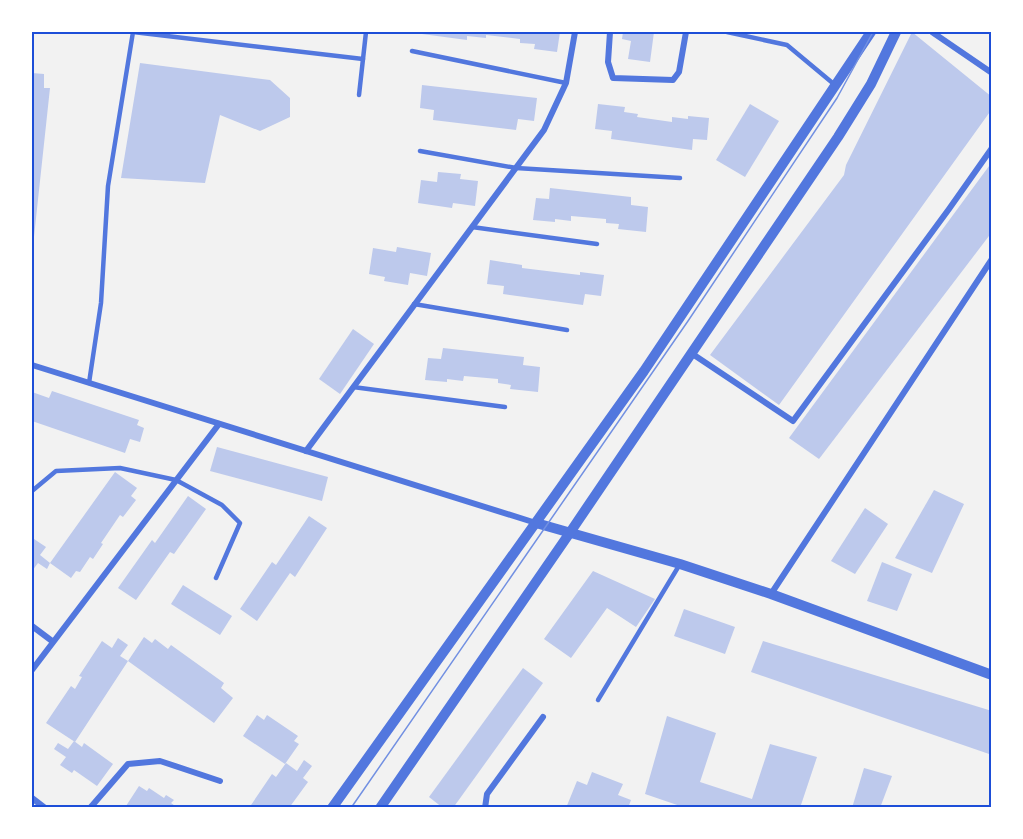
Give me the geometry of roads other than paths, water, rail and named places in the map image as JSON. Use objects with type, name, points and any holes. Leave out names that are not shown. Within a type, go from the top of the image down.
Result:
[{"type":"street","points":[[306,451],[544,130],[566,83],[575,32]]},
{"type":"street","points":[[610,32],[609,62],[613,78],[674,80],[679,72],[686,32]]},
{"type":"street","points":[[332,807],[644,371],[871,32]]},
{"type":"street","points":[[380,807],[569,534],[849,119],[871,84],[896,32]]},
{"type":"street","points":[[932,32],[992,73]]},
{"type":"street","points":[[691,353],[793,421],[992,148]]},
{"type":"street","points":[[771,594],[992,259]]},
{"type":"street","points":[[32,365],[569,534],[681,564],[771,594],[992,675]]},
{"type":"street","points":[[32,670],[219,424]]},
{"type":"street","points":[[32,626],[52,641]]},
{"type":"street","points":[[485,807],[487,794],[543,717]]},
{"type":"street","points":[[90,807],[128,764],[160,761],[220,780]]},
{"type":"street","points":[[32,798],[45,807]]},
{"type":"lane","points":[[89,383],[102,303],[108,186],[133,32],[363,59]]},
{"type":"lane","points":[[359,95],[366,32]]},
{"type":"lane","points":[[727,32],[787,45],[835,85]]},
{"type":"lane","points":[[412,51],[566,83]]},
{"type":"lane","points":[[420,151],[516,168],[680,178]]},
{"type":"lane","points":[[472,227],[597,244]]},
{"type":"lane","points":[[414,304],[567,330]]},
{"type":"lane","points":[[353,387],[505,407]]},
{"type":"lane","points":[[32,491],[56,471],[120,468],[176,480],[222,505],[240,523],[216,578]]},
{"type":"lane","points":[[598,700],[681,564]]},
{"type":"tram line","points":[[351,808],[688,321],[837,98],[873,32]]}]
